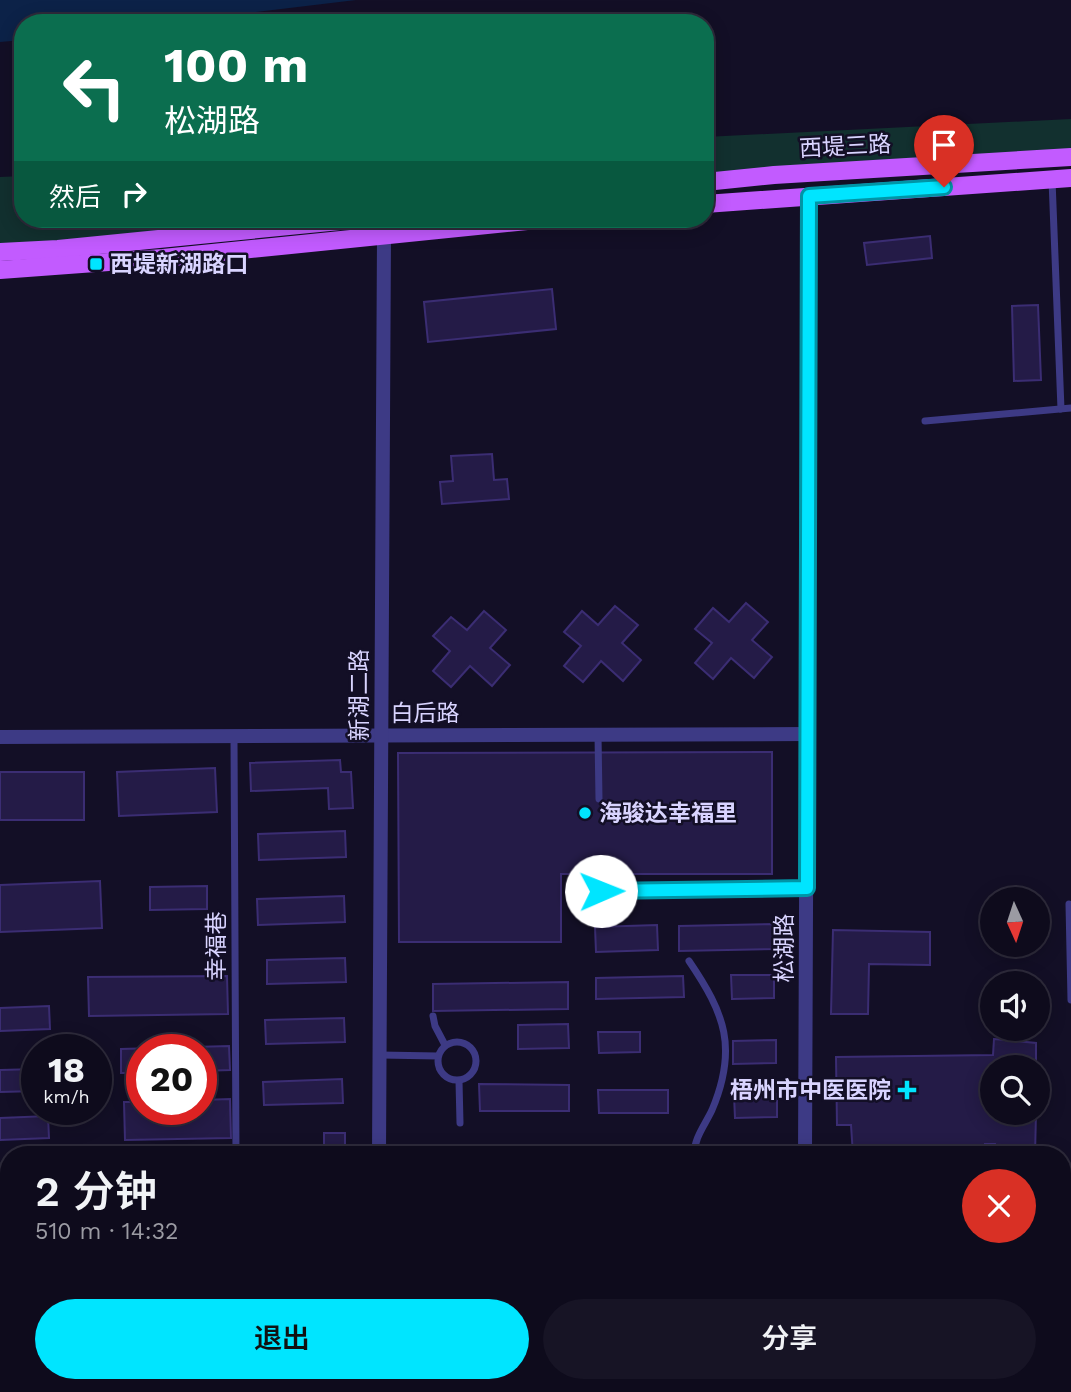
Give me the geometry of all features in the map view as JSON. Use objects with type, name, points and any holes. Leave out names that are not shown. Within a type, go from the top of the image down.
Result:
[{"type":"main road","name":"西堤三路","points":[[714,181],[1071,157]]},
{"type":"main road","name":"西堤三路","points":[[714,203],[1071,178]]},
{"type":"main road","points":[[0,252],[71,248],[270,228]]},
{"type":"main road","points":[[0,270],[152,260],[461,228]]},
{"type":"street","name":"松湖路","points":[[805,1146],[809,196]]},
{"type":"street","name":"新湖二路","points":[[379,1146],[384,236]]},
{"type":"street","name":"白后路","points":[[0,737],[808,734]]},
{"type":"lane","points":[[1052,180],[1061,409]]},
{"type":"lane","points":[[925,421],[1071,408]]},
{"type":"lane","points":[[598,735],[599,799]]},
{"type":"lane","name":"幸福巷","points":[[234,737],[236,1146]]},
{"type":"lane","points":[[601,874],[601,891],[807,888]]},
{"type":"lane","points":[[1069,904],[1071,1000]]},
{"type":"lane","points":[[689,961],[702,979],[722,1018],[726,1049],[718,1092],[694,1146]]},
{"type":"lane","points":[[433,1016],[445,1045]]},
{"type":"lane","points":[[464,1043],[474,1051],[476,1064],[470,1075],[459,1081],[452,1080],[438,1068],[438,1056],[445,1045],[464,1043]]},
{"type":"lane","points":[[380,1055],[438,1056]]},
{"type":"lane","points":[[459,1081],[460,1123]]},
{"type":"green space","points":[[1071,119],[1071,157],[714,181],[714,137]]},
{"type":"green space","points":[[14,176],[14,228],[262,228],[0,252],[0,177]]},
{"type":"water","points":[[0,0],[356,0],[239,14],[14,14],[14,41],[0,42]]},
{"type":"building","points":[[930,236],[932,258],[867,265],[864,243]]},
{"type":"building","points":[[552,289],[556,329],[428,342],[424,302]]},
{"type":"building","points":[[1038,305],[1041,380],[1014,381],[1012,306]]},
{"type":"building","points":[[492,454],[494,480],[507,479],[509,499],[442,504],[440,482],[453,481],[451,456]]},
{"type":"building","points":[[746,603],[768,622],[752,640],[772,657],[754,678],[731,658],[713,679],[695,663],[712,643],[695,629],[713,608],[729,622]]},
{"type":"building","points":[[615,606],[638,625],[622,643],[641,660],[623,681],[601,661],[583,682],[564,666],[581,646],[564,632],[582,611],[598,625]]},
{"type":"building","points":[[484,611],[506,630],[490,648],[510,665],[492,686],[470,666],[451,687],[433,671],[450,651],[433,636],[451,617],[467,630]]},
{"type":"building","name":"海骏达幸福里","points":[[772,752],[772,874],[561,874],[561,942],[399,942],[398,753]]},
{"type":"building","points":[[340,760],[341,772],[351,772],[353,808],[329,809],[328,788],[251,791],[250,763]]},
{"type":"building","points":[[215,768],[217,812],[119,816],[117,772]]},
{"type":"building","points":[[0,772],[84,772],[84,820],[0,820]]},
{"type":"building","points":[[345,831],[346,857],[259,860],[258,834]]},
{"type":"building","points":[[100,881],[102,928],[0,932],[0,885]]},
{"type":"building","points":[[207,886],[207,909],[150,910],[150,887]]},
{"type":"building","points":[[344,896],[345,922],[258,925],[257,899]]},
{"type":"building","points":[[777,924],[777,949],[679,951],[679,926]]},
{"type":"building","points":[[657,925],[658,950],[596,952],[595,927]]},
{"type":"building","points":[[833,930],[930,932],[930,965],[869,964],[868,1014],[831,1014]]},
{"type":"building","points":[[345,958],[346,982],[267,984],[267,960]]},
{"type":"building","points":[[731,975],[774,975],[774,998],[732,999]]},
{"type":"building","points":[[227,976],[228,1014],[89,1016],[88,977]]},
{"type":"building","points":[[683,976],[684,997],[596,999],[596,978]]},
{"type":"building","points":[[568,982],[568,1009],[433,1011],[433,984]]},
{"type":"building","points":[[49,1006],[50,1029],[0,1031],[0,1008]]},
{"type":"building","points":[[344,1018],[345,1042],[266,1044],[265,1020]]},
{"type":"building","points":[[568,1024],[569,1048],[518,1049],[518,1025]]},
{"type":"building","points":[[598,1032],[640,1032],[640,1052],[599,1053]]},
{"type":"building","points":[[776,1040],[776,1063],[733,1064],[733,1041]]},
{"type":"building","points":[[994,1041],[1036,1043],[1036,1055],[993,1055]]},
{"type":"building","points":[[217,1046],[229,1046],[230,1070],[217,1070]]},
{"type":"building","points":[[121,1049],[126,1049],[126,1073],[121,1073]]},
{"type":"building","points":[[980,1055],[980,1125],[1036,1125],[1035,1146],[852,1146],[851,1125],[837,1125],[836,1057]]},
{"type":"building","points":[[21,1069],[21,1091],[0,1092],[0,1070]]},
{"type":"building","points":[[342,1079],[343,1103],[264,1105],[263,1082]]},
{"type":"building","points":[[479,1084],[569,1085],[569,1111],[480,1111]]},
{"type":"building","points":[[598,1090],[668,1090],[668,1113],[599,1113]]},
{"type":"building","points":[[777,1094],[777,1117],[735,1118],[734,1095]]},
{"type":"building","points":[[217,1099],[230,1099],[231,1138],[125,1140],[124,1102],[126,1125],[217,1125]]},
{"type":"building","points":[[21,1117],[21,1125],[48,1125],[49,1138],[0,1140],[0,1118]]},
{"type":"building","points":[[324,1133],[345,1133],[345,1146],[324,1146]]},
{"type":"building","points":[[408,1145],[498,1145],[498,1146]]},
{"type":"place","name":"西堤新湖路口","points":[[96,264]]},
{"type":"place","name":"海骏达幸福里","points":[[585,813]]},
{"type":"place","name":"梧州市中医医院","points":[[907,1090]]},
{"type":"route","points":[[601,891],[807,888],[809,196],[944,187]]}]
